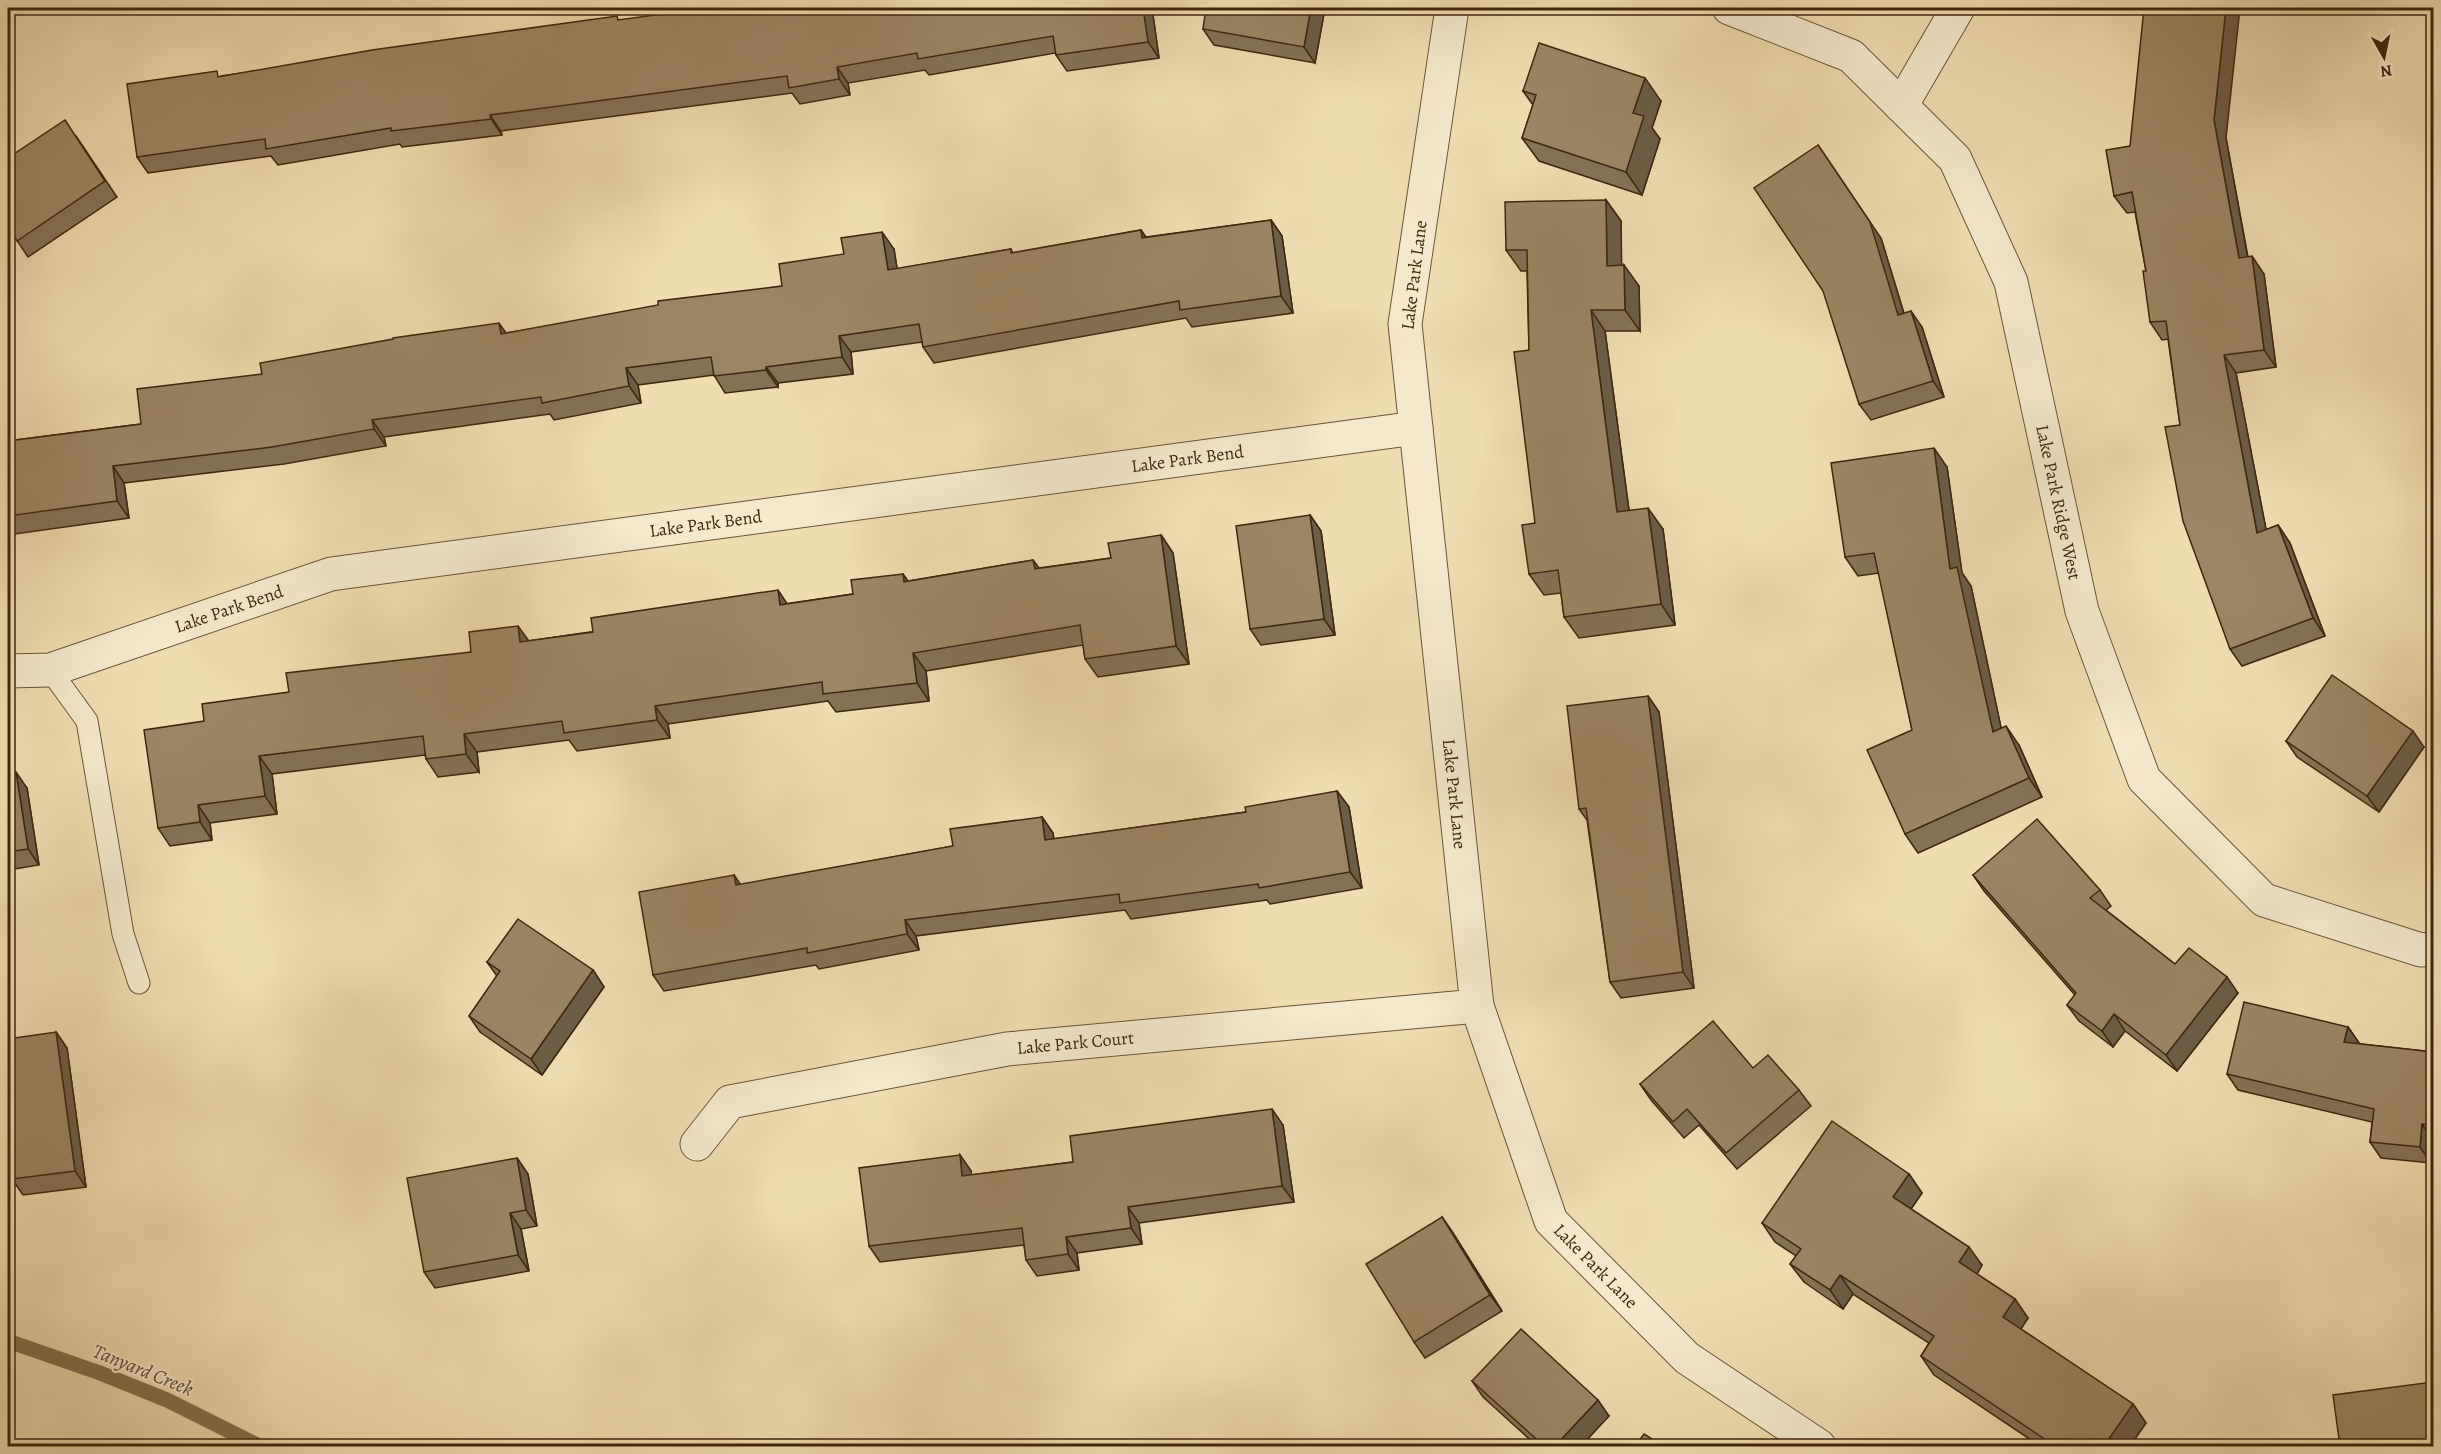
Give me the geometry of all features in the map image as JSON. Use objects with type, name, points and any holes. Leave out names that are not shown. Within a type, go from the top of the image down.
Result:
[{"type":"street","name":"Lake Park Lane","points":[[1452,8],[1405,324],[1477,1006],[1551,1221],[1687,1358],[1819,1446]]},
{"type":"street","name":"Lake Park Ridge West","points":[[1729,8],[1851,56],[1956,159],[2011,282],[2082,611],[2144,779],[2264,900],[2421,950],[2433,949]]},
{"type":"street","points":[[1901,106],[1958,8]]},
{"type":"street","name":"Lake Park Bend","points":[[8,671],[50,670],[331,574],[1416,428]]},
{"type":"street","name":"Lake Park Court","points":[[697,1144],[730,1102],[1007,1049],[1477,1006]]},
{"type":"lane","points":[[50,670],[87,721],[123,934],[139,983]]},
{"type":"building","points":[[708,8],[1143,8],[1148,42],[1056,55],[1053,36],[918,59],[917,53],[837,67],[839,79],[789,88],[787,76],[490,115],[491,119],[391,131],[391,128],[266,149],[265,139],[137,157],[127,84],[217,71],[218,77],[372,50],[617,16],[618,20]]},
{"type":"building","points":[[1206,8],[1311,8],[1304,47],[1203,29]]},
{"type":"building","points":[[2144,8],[2181,11],[2181,8],[2226,8],[2214,120],[2239,258],[2252,256],[2264,350],[2224,355],[2257,533],[2278,525],[2313,618],[2230,649],[2183,521],[2165,427],[2180,425],[2166,321],[2150,322],[2143,271],[2146,271],[2132,192],[2114,196],[2106,150],[2130,146]]},
{"type":"building","points":[[1539,43],[1645,78],[1633,113],[1644,116],[1626,172],[1522,138],[1536,95],[1523,91]]},
{"type":"building","points":[[65,120],[105,181],[17,241],[8,227],[8,158]]},
{"type":"building","points":[[1818,145],[1870,222],[1898,315],[1911,311],[1933,381],[1859,404],[1823,291],[1754,188]]},
{"type":"building","points":[[1606,200],[1607,266],[1624,265],[1625,310],[1591,310],[1617,512],[1648,508],[1661,604],[1564,617],[1558,570],[1529,574],[1522,525],[1535,523],[1514,352],[1529,350],[1527,250],[1506,250],[1505,202]]},
{"type":"building","points":[[1271,220],[1281,296],[1180,310],[1179,301],[923,347],[919,324],[839,336],[842,357],[714,376],[711,357],[626,368],[629,386],[542,403],[541,397],[372,420],[374,429],[272,447],[113,466],[117,501],[8,516],[8,441],[141,424],[137,389],[262,374],[260,363],[393,338],[499,323],[501,334],[658,305],[658,301],[782,286],[779,264],[844,254],[841,238],[882,232],[888,270],[1011,249],[1011,253],[1141,230],[1142,238]]},
{"type":"building","points":[[1934,448],[1950,569],[1957,567],[1993,732],[2006,726],[2029,778],[1905,834],[1867,750],[1912,730],[1874,553],[1845,557],[1831,463]]},
{"type":"building","points":[[1310,515],[1324,619],[1250,629],[1236,526]]},
{"type":"building","points":[[1161,535],[1176,646],[1085,659],[1080,625],[913,653],[917,683],[823,694],[822,682],[655,706],[657,720],[564,733],[562,721],[464,734],[466,754],[426,759],[423,736],[259,756],[265,796],[198,805],[200,822],[158,828],[144,730],[204,721],[202,704],[289,692],[286,673],[471,652],[469,632],[518,626],[520,642],[593,632],[591,618],[778,590],[780,605],[853,594],[851,580],[903,574],[904,582],[1033,560],[1035,569],[1111,558],[1108,543]]},
{"type":"building","points":[[2332,675],[2413,731],[2367,796],[2286,741]]},
{"type":"building","points":[[1648,696],[1683,972],[1610,982],[1586,808],[1579,809],[1567,706]]},
{"type":"building","points":[[16,772],[28,849],[8,852],[8,773]]},
{"type":"building","points":[[1337,791],[1350,872],[1259,888],[1258,884],[1120,903],[1119,894],[905,920],[907,934],[807,953],[807,948],[653,975],[639,892],[734,875],[736,885],[953,846],[950,829],[1042,817],[1045,840],[1246,812],[1245,807]]},
{"type":"building","points":[[2037,819],[2100,890],[2090,898],[2175,964],[2189,948],[2227,977],[2166,1055],[2114,1014],[2102,1031],[2067,1005],[2076,993],[1973,875]]},
{"type":"building","points":[[518,919],[593,970],[531,1059],[469,1016],[500,971],[487,962]]},
{"type":"building","points":[[2244,1002],[2348,1027],[2344,1042],[2433,1052],[2433,1125],[2422,1124],[2420,1147],[2370,1142],[2374,1109],[2227,1074]]},
{"type":"building","points":[[1713,1021],[1753,1068],[1768,1055],[1799,1090],[1726,1153],[1687,1109],[1673,1122],[1640,1084]]},
{"type":"building","points":[[56,1032],[75,1171],[12,1179],[8,1145],[8,1039]]},
{"type":"building","points":[[1272,1109],[1282,1186],[1128,1207],[1131,1228],[1066,1237],[1068,1254],[1026,1260],[1022,1228],[869,1246],[859,1168],[960,1155],[962,1176],[1073,1162],[1070,1136]]},
{"type":"building","points":[[1832,1121],[1909,1174],[1893,1197],[1969,1247],[1959,1262],[2015,1299],[2003,1317],[2133,1404],[2104,1446],[2055,1446],[1921,1356],[1934,1336],[1840,1275],[1830,1290],[1790,1264],[1801,1249],[1762,1223]]},
{"type":"building","points":[[517,1158],[526,1210],[510,1213],[518,1255],[424,1272],[407,1178]]},
{"type":"building","points":[[1442,1217],[1490,1295],[1414,1342],[1366,1264]]},
{"type":"building","points":[[1521,1329],[1598,1400],[1555,1446],[1544,1446],[1472,1381]]},
{"type":"building","points":[[2433,1382],[2433,1446],[2340,1446],[2333,1395]]},
{"type":"building","points":[[1644,1434],[1663,1446],[1635,1446]]},
{"type":"waterway","name":"Tanyard Creek","points":[[8,1341],[100,1373],[167,1400],[259,1446]]}]
